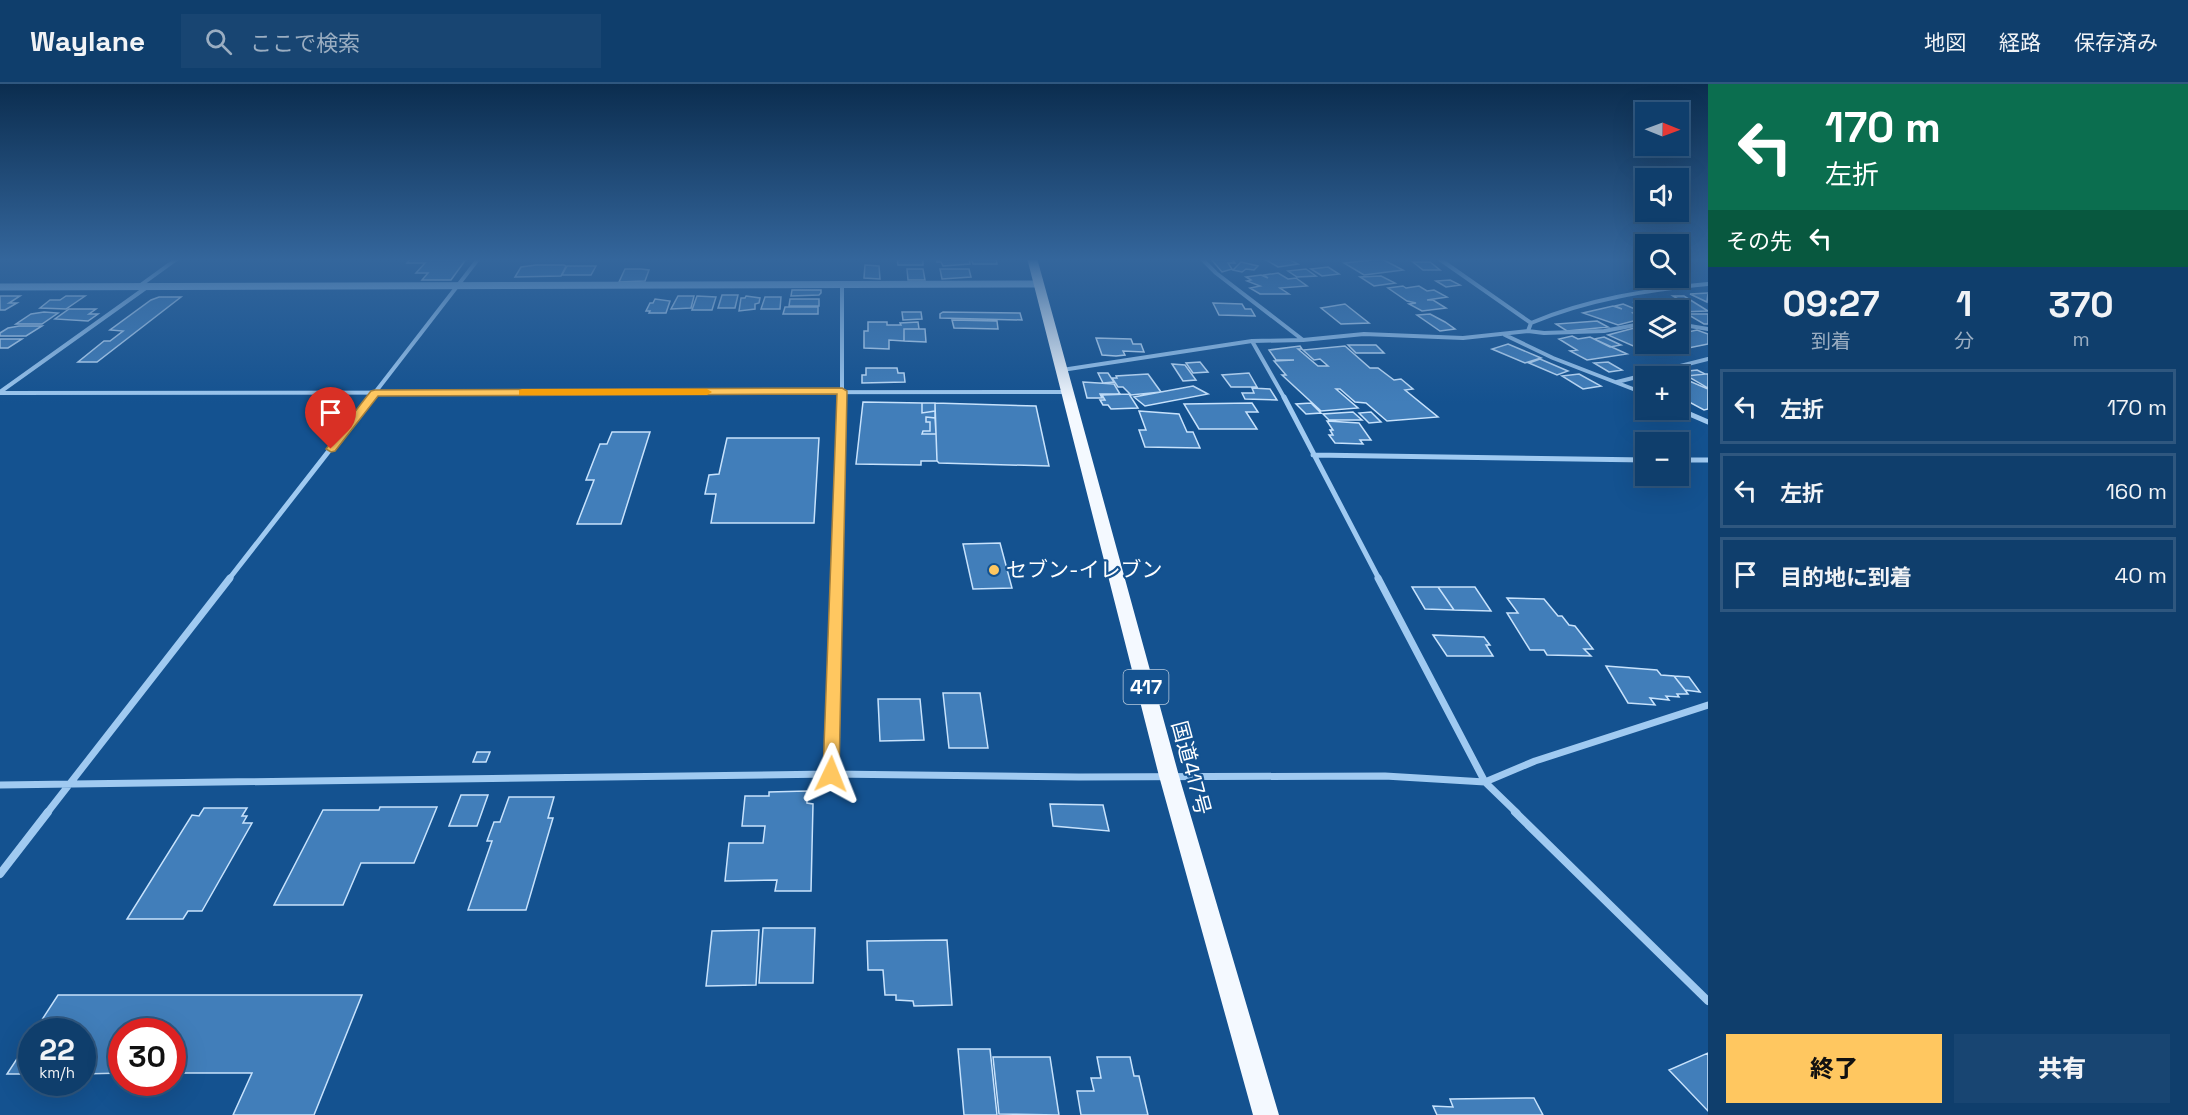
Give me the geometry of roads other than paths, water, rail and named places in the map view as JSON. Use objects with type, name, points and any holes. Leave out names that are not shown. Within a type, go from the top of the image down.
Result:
[{"type":"highway","name":"国道417号","points":[[1044,306],[1169,776],[1266,1115]]},
{"type":"street","points":[[0,393],[120,306]]},
{"type":"street","points":[[0,874],[442,306]]},
{"type":"street","points":[[831,774],[842,391],[842,306]]},
{"type":"street","points":[[1261,306],[1303,340]]},
{"type":"street","points":[[1507,306],[1531,323]]},
{"type":"street","points":[[1528,331],[1531,323],[1558,310],[1574,306]]},
{"type":"street","points":[[1061,370],[1252,341],[1303,340],[1364,334],[1463,338],[1528,331],[1544,333],[1604,331],[1635,325]]},
{"type":"street","points":[[1689,326],[1708,329]]},
{"type":"street","points":[[1503,334],[1553,358],[1635,389]]},
{"type":"street","points":[[1252,341],[1265,361],[1485,782],[1708,1001]]},
{"type":"street","points":[[1617,382],[1708,359]]},
{"type":"street","points":[[0,393],[1067,392]]},
{"type":"street","points":[[1689,414],[1708,422]]},
{"type":"street","points":[[1313,455],[1635,460]]},
{"type":"street","points":[[1689,460],[1708,460]]},
{"type":"street","points":[[1698,460],[1708,466]]},
{"type":"street","points":[[0,785],[831,774],[1385,776],[1485,782],[1535,761],[1708,705]]},
{"type":"place","name":"セブン-イレブン","points":[[994,570]]}]
